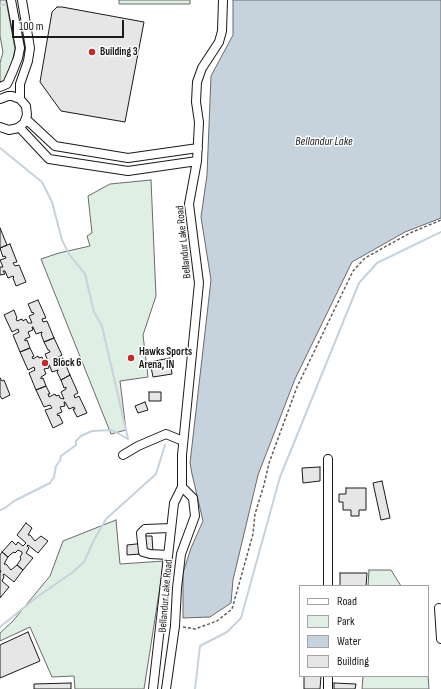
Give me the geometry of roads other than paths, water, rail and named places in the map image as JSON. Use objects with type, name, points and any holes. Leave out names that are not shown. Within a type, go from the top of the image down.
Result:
[{"type":"street","points":[[0,127],[10,130],[19,127],[26,119],[27,115],[26,106],[20,99],[12,96],[2,98],[0,88],[7,84],[18,58],[20,48],[11,0]]},
{"type":"street","points":[[20,99],[20,84],[28,60],[30,48],[22,0]]},
{"type":"street","name":"Bellandur Lake Road","points":[[153,689],[174,503],[182,487],[183,441],[199,283],[189,204],[198,148],[199,122],[196,102],[198,82],[202,68],[219,42],[222,31],[223,0]]},
{"type":"street","points":[[26,119],[55,146],[128,158],[198,148]]},
{"type":"street","points":[[19,127],[49,159],[128,171],[197,161]]},
{"type":"street","points":[[39,149],[47,139]]},
{"type":"street","points":[[105,168],[108,154]]},
{"type":"street","points":[[123,455],[138,446],[166,434],[183,441]]},
{"type":"street","points":[[328,459],[328,585]]},
{"type":"street","name":"Bellandur Lake Road","points":[[166,689],[175,626],[181,554],[195,516],[192,498],[182,487]]},
{"type":"street","points":[[168,555],[143,552],[141,533],[145,529],[171,528]]},
{"type":"street","points":[[439,608],[441,639]]},
{"type":"street","points":[[328,677],[328,689]]},
{"type":"water","name":"Bellandur Lake","points":[[233,0],[441,0],[441,218],[405,232],[352,262],[295,379],[258,475],[233,580],[231,603],[210,617],[183,618],[183,573],[191,548],[203,521],[190,463],[211,280],[201,217],[207,175],[211,76],[233,35]]},
{"type":"waterway","points":[[0,5],[10,4]]},
{"type":"waterway","points":[[0,148],[42,182],[52,202],[62,240],[69,254],[85,274],[94,312],[102,326],[128,439]]},
{"type":"waterway","points":[[195,689],[200,646],[227,632],[241,618],[280,477],[359,283],[377,263],[441,232]]},
{"type":"waterway","points":[[0,510],[14,501],[50,483],[54,477],[56,466],[60,461],[61,456],[76,445],[76,441],[81,436],[92,431],[112,430],[128,439]]},
{"type":"waterway","points":[[0,627],[84,562],[106,519],[156,474],[165,445]]},
{"type":"place","name":"Building 3","points":[[92,52]]},
{"type":"place","name":"Hawks Sports Arena, IN","points":[[131,358]]},
{"type":"place","name":"Block 6","points":[[45,363]]}]
